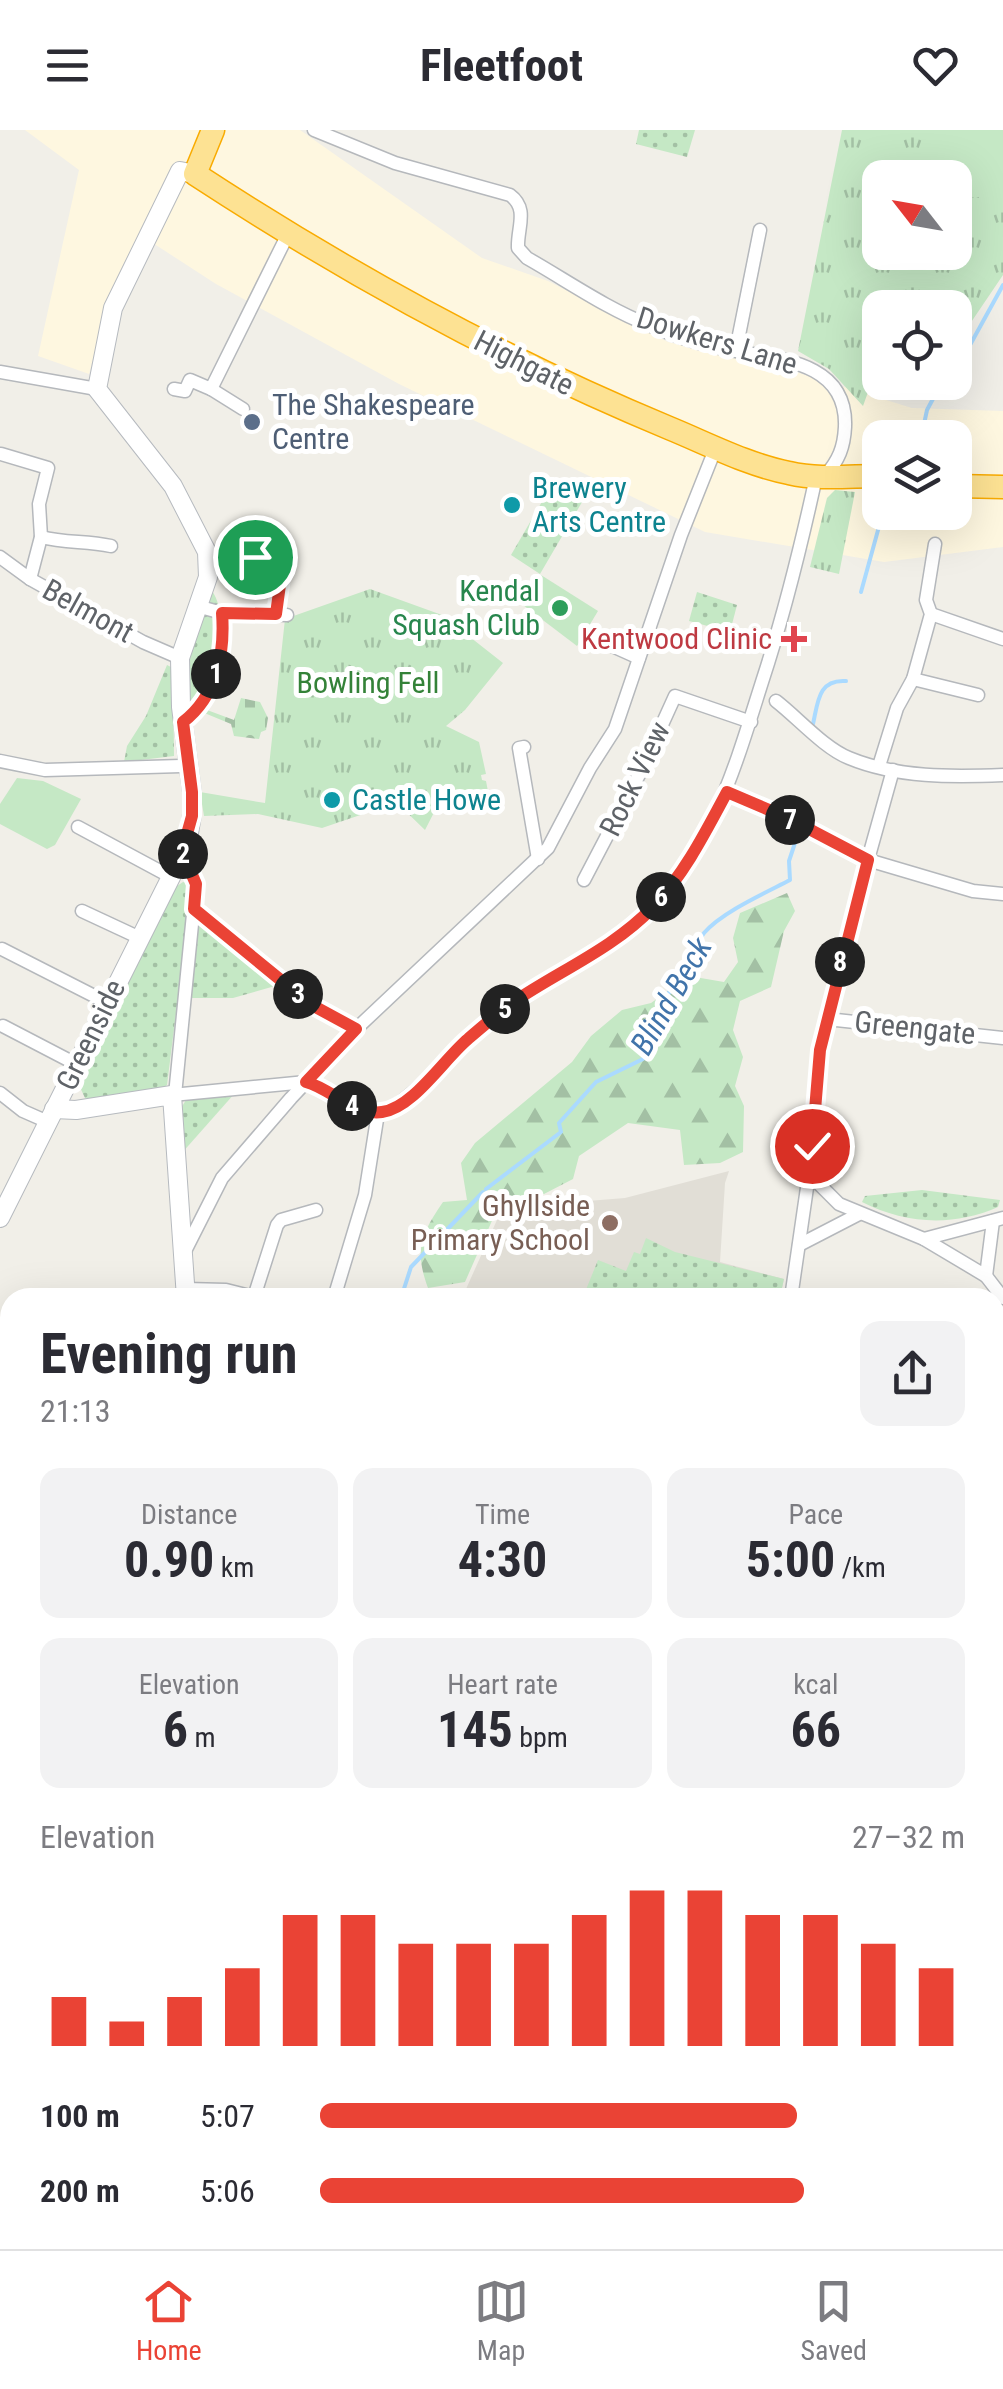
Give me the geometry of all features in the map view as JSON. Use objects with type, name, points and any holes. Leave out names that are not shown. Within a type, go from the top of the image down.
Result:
[{"type":"highway","points":[[195,174],[213,130]]},
{"type":"highway","name":"Highgate","points":[[195,174],[400,298],[544,374],[774,470],[820,478],[862,476]]},
{"type":"highway","points":[[972,487],[1003,488]]},
{"type":"street","name":"Dowkers Lane","points":[[314,130],[396,163],[510,195],[518,201],[522,212],[518,248],[527,258],[646,324],[806,365],[840,397],[845,412],[843,445],[862,468]]},
{"type":"street","points":[[97,389],[112,308],[136,255],[180,171],[195,174]]},
{"type":"street","points":[[736,350],[760,230]]},
{"type":"street","points":[[211,389],[289,232]]},
{"type":"street","points":[[0,372],[97,389],[173,486],[199,532],[208,577],[180,658]]},
{"type":"street","points":[[174,389],[185,391],[190,380],[243,410]]},
{"type":"street","points":[[0,1093],[23,1110],[51,1115],[174,1095],[306,1082],[323,1086],[354,1108],[387,1112],[417,1092],[463,1043],[514,1002],[622,935],[654,906],[689,862],[727,792],[751,722],[820,478],[839,457],[843,445]]},
{"type":"street","points":[[182,1258],[222,1178],[306,1082],[398,988],[548,848],[614,729],[716,447]]},
{"type":"street","points":[[2,454],[48,468],[39,504],[41,538],[30,580]]},
{"type":"street","points":[[41,538],[67,544],[80,540],[111,546]]},
{"type":"street","points":[[792,1288],[809,1174],[820,1050],[868,860],[897,708],[913,679],[931,614],[926,600],[935,544]]},
{"type":"street","name":"Belmont","points":[[0,557],[30,580],[180,658]]},
{"type":"street","points":[[197,606],[222,613],[281,615],[282,570],[270,558],[255,557]]},
{"type":"street","points":[[183,722],[202,702],[221,664],[222,613]]},
{"type":"street","points":[[931,614],[1003,640]]},
{"type":"street","points":[[610,645],[639,658]]},
{"type":"street","name":"Greenside","points":[[0,1218],[189,832],[192,804],[180,658]]},
{"type":"street","points":[[913,679],[978,695]]},
{"type":"street","name":"Rock View","points":[[584,880],[642,771],[674,696],[751,722]]},
{"type":"street","points":[[776,701],[838,752],[886,768],[948,778],[1003,775]]},
{"type":"street","points":[[524,747],[519,748],[538,859]]},
{"type":"street","points":[[0,772],[6,762],[45,770],[180,766]]},
{"type":"street","points":[[727,792],[788,818],[868,860],[973,891],[1003,894]]},
{"type":"street","points":[[78,827],[170,877]]},
{"type":"street","points":[[182,852],[196,884],[174,1095],[185,1288]]},
{"type":"street","points":[[194,909],[310,1004],[356,1029]]},
{"type":"street","points":[[82,910],[140,938]]},
{"type":"street","points":[[2,950],[106,1002]]},
{"type":"street","name":"Greengate","points":[[827,1019],[1003,1038]]},
{"type":"street","points":[[3,1026],[76,1064]]},
{"type":"street","points":[[337,1288],[365,1195],[378,1113]]},
{"type":"street","points":[[809,1174],[839,1204],[924,1238],[986,1276],[995,1288]]},
{"type":"street","points":[[257,1288],[277,1224],[316,1210]]},
{"type":"street","points":[[799,1244],[859,1214]]},
{"type":"street","points":[[924,1238],[998,1220],[986,1276]]},
{"type":"shaded area","points":[[25,130],[300,130],[482,258],[548,281],[668,342],[799,373],[862,393],[862,400],[886,400],[912,408],[1003,411],[1003,547],[884,562],[705,532],[399,384],[216,284],[142,236],[106,309],[89,374],[38,356],[79,170]]},
{"type":"shaded area","name":"Ghyllside Primary School","points":[[729,1171],[720,1262],[784,1279],[782,1288],[466,1288],[501,1211],[625,1198]]},
{"type":"green space","points":[[639,130],[695,130],[687,157],[636,144]]},
{"type":"green space","points":[[842,130],[1003,130],[1003,275],[972,321],[972,290],[862,290],[863,406],[829,369],[798,351]]},
{"type":"green space","points":[[950,130],[1003,130],[1003,197],[972,197],[972,160],[950,160]]},
{"type":"green space","points":[[563,488],[585,497],[540,574],[511,555],[547,493]]},
{"type":"green space","points":[[835,490],[855,492],[839,574],[810,567],[827,498]]},
{"type":"green space","name":"Kendal Squash Club","points":[[541,575],[598,611],[577,646],[523,605]]},
{"type":"green space","points":[[210,588],[217,601],[220,633],[211,667],[188,709],[192,647]]},
{"type":"green space","name":"Bowling Fell","points":[[370,589],[442,615],[503,663],[465,710],[446,726],[479,742],[486,774],[481,775],[491,807],[445,791],[425,830],[393,799],[381,808],[322,828],[258,814],[204,816],[200,792],[265,803],[285,619]]},
{"type":"green space","points":[[697,592],[737,605],[730,632],[689,621]]},
{"type":"green space","points":[[167,665],[173,668],[174,756],[124,762],[127,746],[146,716]]},
{"type":"green space","points":[[241,698],[260,702],[268,718],[259,739],[234,736],[231,724],[202,712],[207,710],[234,720]]},
{"type":"green space","points":[[17,778],[43,781],[81,799],[55,845],[47,849],[0,824],[0,804]]},
{"type":"green space","points":[[183,882],[188,883],[191,894],[167,1085],[93,1101],[85,1098],[78,1083],[80,1075],[160,916]]},
{"type":"green space","points":[[787,893],[795,911],[784,931],[771,987],[740,1001],[733,1030],[743,1057],[735,1086],[744,1106],[743,1152],[720,1163],[684,1165],[680,1130],[628,1123],[579,1156],[573,1179],[544,1194],[502,1198],[465,1282],[428,1288],[421,1263],[425,1233],[443,1202],[467,1200],[461,1163],[475,1143],[572,1062],[591,1036],[622,1010],[651,1003],[689,976],[724,982],[738,962],[733,938],[740,913]]},
{"type":"green space","points":[[197,922],[275,986],[233,998],[189,998]]},
{"type":"green space","points":[[235,1093],[181,1154],[181,1108],[186,1100]]},
{"type":"green space","points":[[922,1190],[1000,1200],[998,1207],[947,1220],[912,1219],[862,1202],[865,1196]]},
{"type":"green space","points":[[646,1238],[675,1252],[784,1279],[782,1288],[587,1288],[598,1260],[626,1271],[634,1252],[640,1254]]},
{"type":"waterway","name":"Blind Beck","points":[[972,341],[1003,285]]},
{"type":"waterway","name":"Blind Beck","points":[[925,420],[932,400]]},
{"type":"waterway","name":"Blind Beck","points":[[861,592],[878,530]]},
{"type":"waterway","name":"Blind Beck","points":[[813,724],[825,688],[846,681]]},
{"type":"waterway","name":"Blind Beck","points":[[486,1189],[561,1132],[559,1123],[596,1082],[643,1059],[669,993],[694,946],[722,918],[790,880],[789,861],[798,834]]},
{"type":"waterway","name":"Blind Beck","points":[[404,1288],[411,1267],[483,1192]]},
{"type":"place","name":"The Shakespeare Centre","points":[[252,422]]},
{"type":"place","name":"Brewery Arts Centre","points":[[512,505]]},
{"type":"place","name":"Kendal Squash Club","points":[[560,608]]},
{"type":"place","name":"Kentwood Clinic","points":[[794,639]]},
{"type":"place","name":"Castle Howe","points":[[332,800]]},
{"type":"place","name":"Ghyllside Primary School","points":[[610,1223]]},
{"type":"route","points":[[255,557],[270,558],[282,570],[276,614],[222,613],[221,664],[202,702],[183,722],[192,816],[182,852],[196,884],[194,909],[310,1004],[356,1029],[306,1082],[323,1086],[354,1108],[378,1113],[387,1112],[417,1092],[463,1043],[514,1002],[622,935],[654,906],[689,862],[727,792],[788,818],[868,860],[820,1050],[812,1146]]}]
